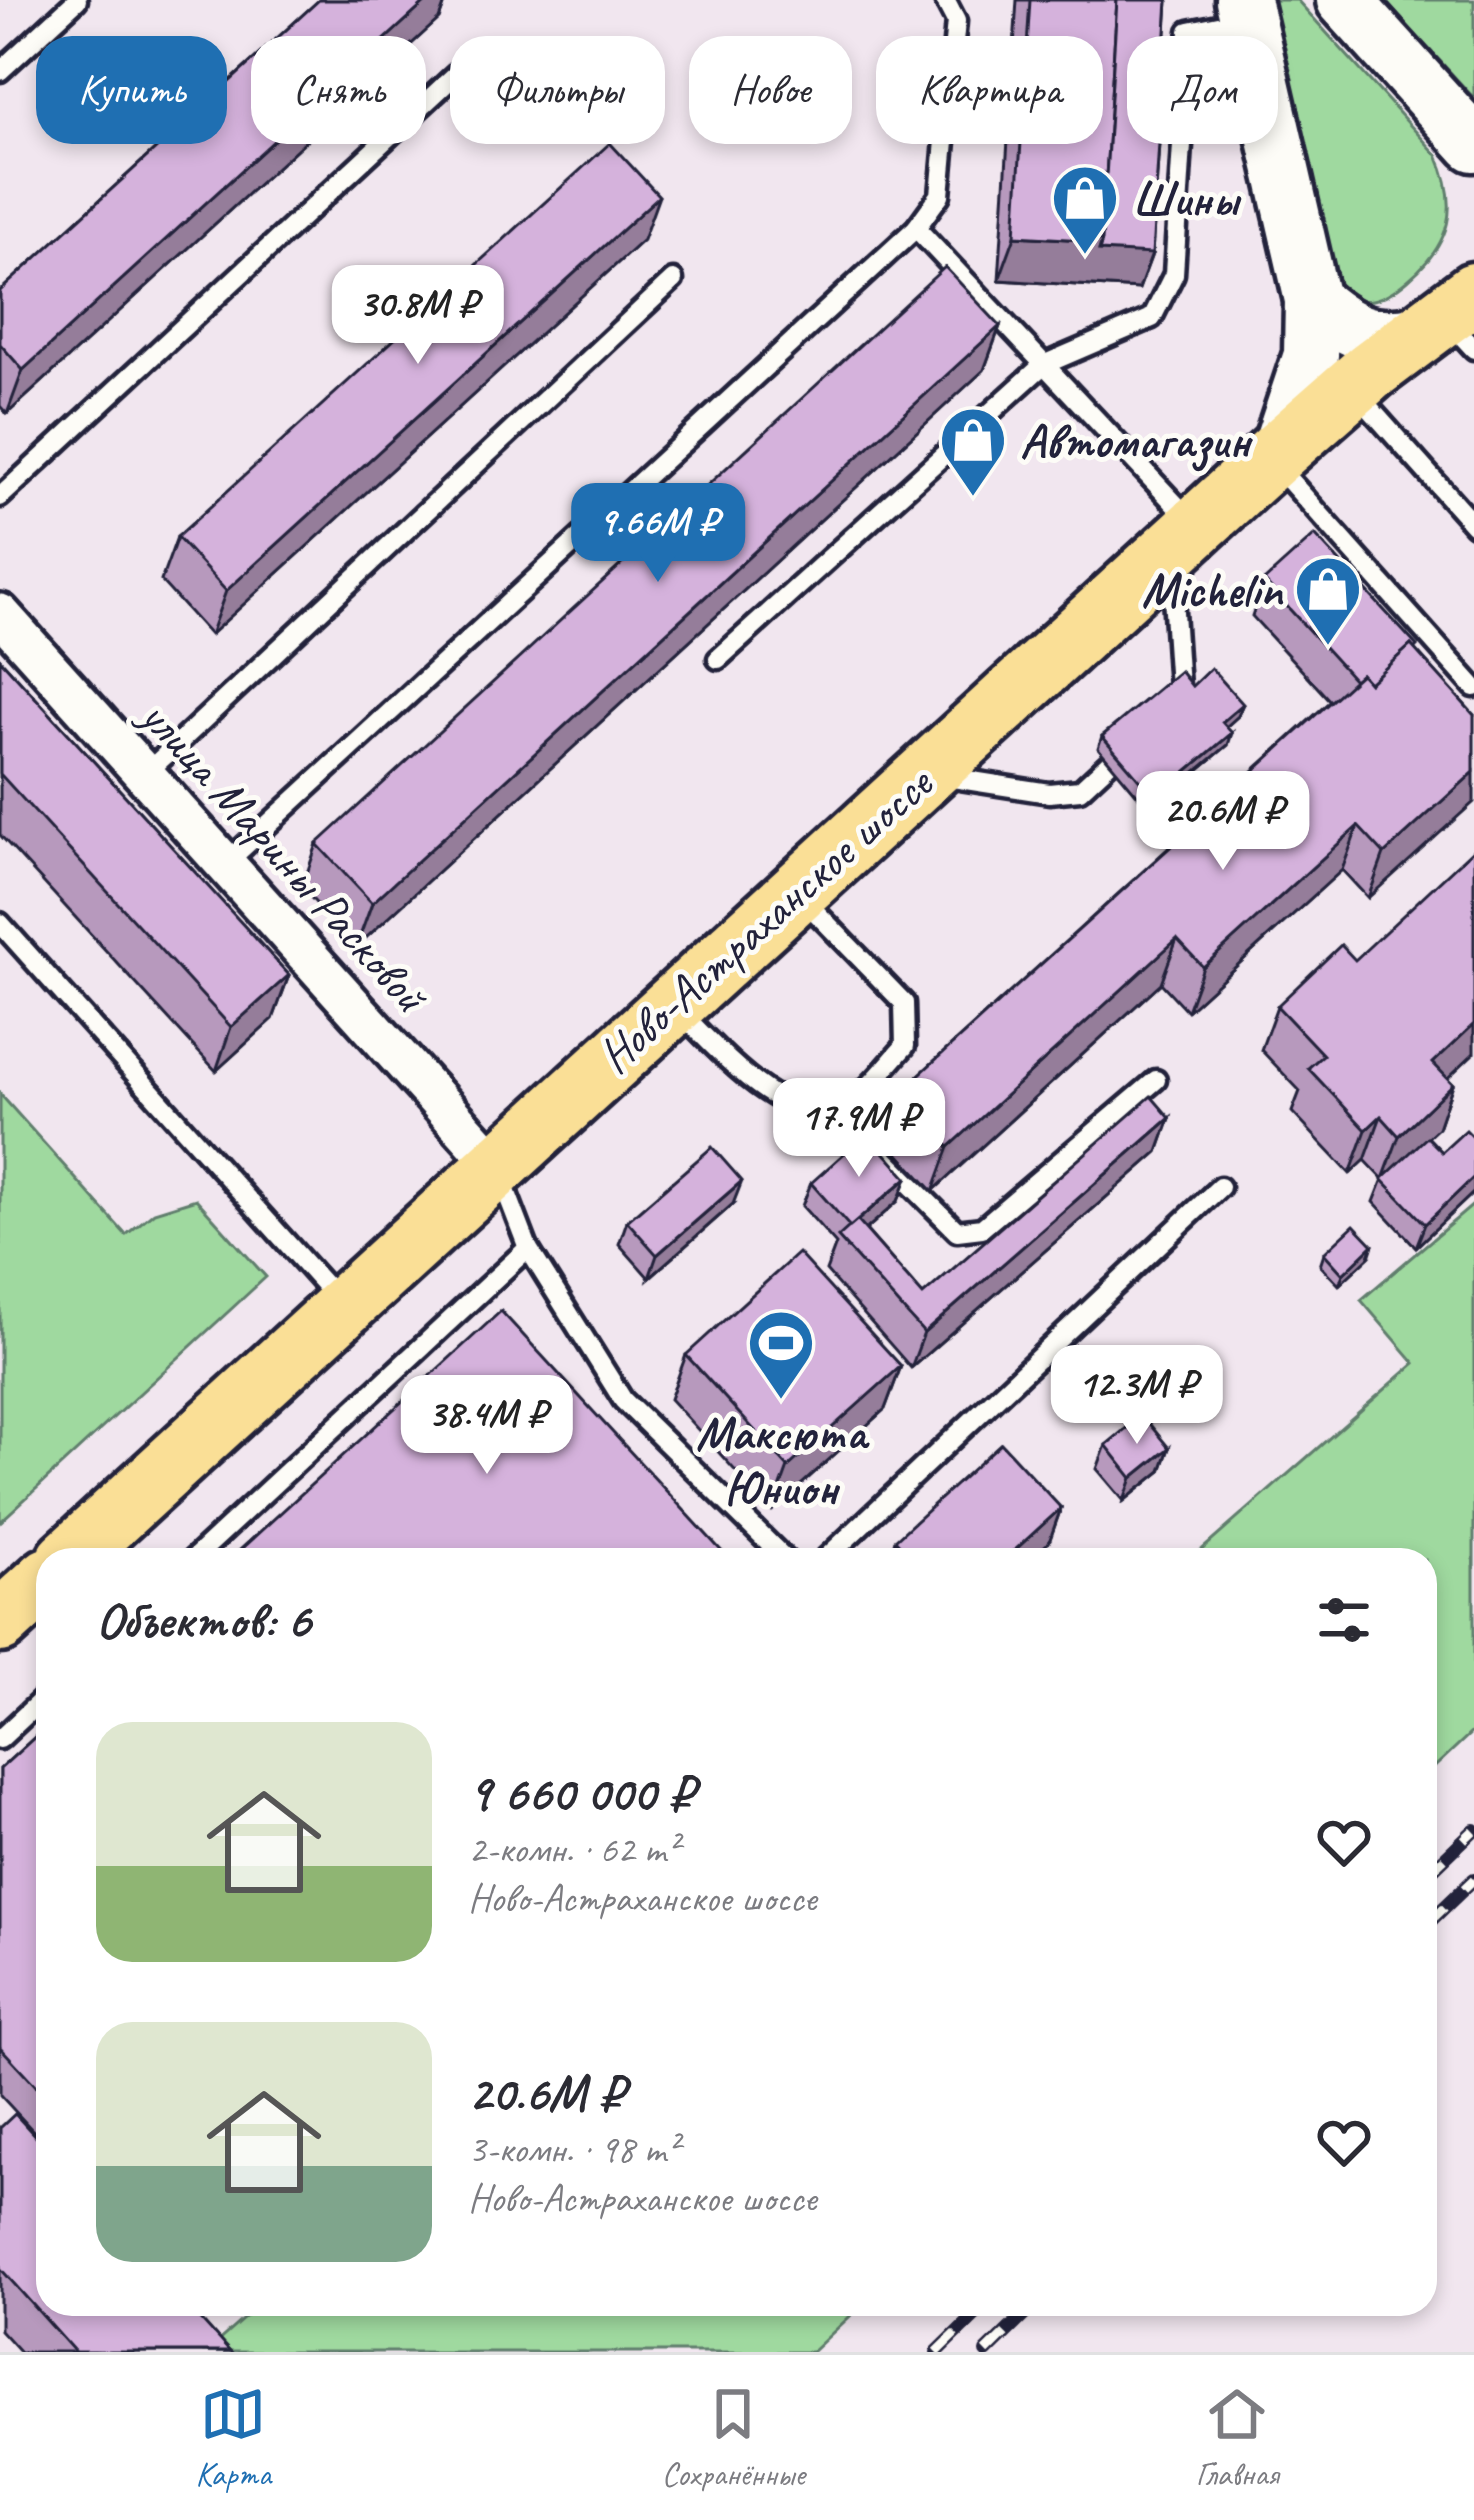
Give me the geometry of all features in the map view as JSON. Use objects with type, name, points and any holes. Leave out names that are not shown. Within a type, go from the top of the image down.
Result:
[{"type":"main road","points":[[1343,0],[1472,137]]},
{"type":"main road","points":[[1245,10],[1312,300],[1311,355],[1275,455]]},
{"type":"main road","points":[[1312,300],[1346,329],[1394,338],[1457,313]]},
{"type":"main road","name":"Ново-Астраханское шоссе","points":[[80,1548],[670,1003],[1275,455],[1351,387],[1457,313]]},
{"type":"main road","points":[[0,1622],[36,1589]]},
{"type":"street","name":"улица Марины Расковой","points":[[0,614],[496,1165]]},
{"type":"lane","points":[[0,71],[77,0]]},
{"type":"lane","points":[[225,864],[916,228],[940,195],[956,20],[945,0]]},
{"type":"lane","points":[[718,658],[1042,365],[1152,317],[1174,274],[1189,31],[1245,10]]},
{"type":"lane","points":[[0,497],[450,80]]},
{"type":"lane","points":[[916,228],[1042,365],[1183,538],[1179,687]]},
{"type":"lane","points":[[142,777],[673,280]]},
{"type":"lane","points":[[1351,387],[1474,525]]},
{"type":"lane","points":[[1275,455],[1474,687]]},
{"type":"lane","points":[[923,774],[1049,794],[1080,790],[1110,762]]},
{"type":"lane","points":[[670,1003],[781,1100],[806,1111],[844,1106],[905,1046],[904,1003],[794,891]]},
{"type":"lane","points":[[0,923],[343,1306]]},
{"type":"lane","points":[[844,1106],[873,1147],[957,1231],[970,1233],[982,1228],[1156,1080]]},
{"type":"lane","points":[[496,1165],[528,1249],[622,1400],[773,1548]]},
{"type":"lane","points":[[837,1548],[1220,1187]]},
{"type":"lane","points":[[206,1548],[528,1249]]},
{"type":"lane","points":[[0,1738],[36,1705]]},
{"type":"green space","points":[[1264,0],[1297,0],[1437,155],[1448,191],[1442,238],[1423,266],[1381,298],[1363,301],[1332,293],[1278,60],[1278,36],[1272,36]]},
{"type":"green space","points":[[1384,0],[1474,0],[1474,98]]},
{"type":"green space","points":[[0,1094],[126,1235],[154,1212],[196,1199],[266,1277],[0,1522]]},
{"type":"green space","points":[[1474,1204],[1474,1730],[1437,1765],[1437,1548],[1204,1548],[1415,1363],[1361,1300]]},
{"type":"green space","points":[[246,2316],[850,2316],[812,2352],[206,2352]]},
{"type":"building","points":[[319,0],[428,0],[389,36],[280,36]]},
{"type":"building","points":[[1030,0],[1117,0],[1102,241],[1015,236],[1021,144],[1103,144],[1103,36],[1028,36]]},
{"type":"building","points":[[1117,0],[1168,0],[1166,36],[1127,36],[1127,144],[1159,144],[1152,254],[1099,251]]},
{"type":"building","points":[[251,62],[251,144],[270,144],[23,370],[0,344],[0,291],[161,144],[227,144],[227,84]]},
{"type":"building","points":[[609,144],[659,196],[226,591],[177,537]]},
{"type":"building","points":[[945,267],[1000,326],[372,903],[317,844]]},
{"type":"building","points":[[1315,535],[1417,646],[1411,645],[1369,683],[1361,674],[1354,680],[1264,581]]},
{"type":"building","points":[[1411,645],[1474,715],[1474,772],[1384,854],[1358,826],[1203,967],[1177,939],[949,1147],[899,1093],[1361,674],[1369,683]]},
{"type":"building","points":[[0,659],[289,975],[231,1027],[0,774]]},
{"type":"building","points":[[1211,668],[1243,704],[1222,722],[1232,733],[1155,798],[1102,736],[1180,671],[1192,686]]},
{"type":"building","points":[[1474,849],[1474,1024],[1433,1063],[1453,1084],[1399,1136],[1381,1116],[1366,1130],[1308,1068],[1323,1055],[1277,1006],[1341,945],[1355,960]]},
{"type":"building","points":[[1151,1096],[1170,1118],[924,1333],[838,1237],[857,1220],[923,1295]]},
{"type":"building","points":[[1466,1130],[1474,1138],[1474,1177],[1425,1224],[1382,1179],[1427,1137],[1442,1152]]},
{"type":"building","points":[[867,1133],[907,1178],[850,1227],[811,1183]]},
{"type":"building","points":[[712,1147],[742,1181],[657,1255],[627,1221]]},
{"type":"building","points":[[1354,1225],[1373,1245],[1343,1274],[1324,1253]]},
{"type":"building","points":[[798,1253],[901,1366],[788,1467],[686,1355]]},
{"type":"building","points":[[501,1311],[719,1548],[242,1548]]},
{"type":"building","points":[[1142,1415],[1169,1448],[1132,1478],[1106,1445]]},
{"type":"building","points":[[1001,1443],[1061,1508],[1017,1548],[902,1548],[895,1540]]},
{"type":"building","points":[[36,1736],[36,2086],[0,2047],[0,1769]]},
{"type":"building","points":[[15,2114],[36,2137],[36,2308],[0,2268],[0,2128]]},
{"type":"building","points":[[43,2316],[198,2316],[230,2352],[75,2352]]},
{"type":"railway","points":[[1437,1865],[1474,1830]]},
{"type":"railway","points":[[1437,1914],[1474,1879]]},
{"type":"railway","points":[[937,2352],[974,2316]]},
{"type":"railway","points":[[986,2352],[1023,2316]]},
{"type":"place","name":"Шины","points":[[1085,257]]},
{"type":"place","name":"Автомагазин","points":[[973,499]]},
{"type":"place","name":"Michelin","points":[[1328,648]]},
{"type":"place","name":"Максюта Юнион","points":[[781,1402]]}]
